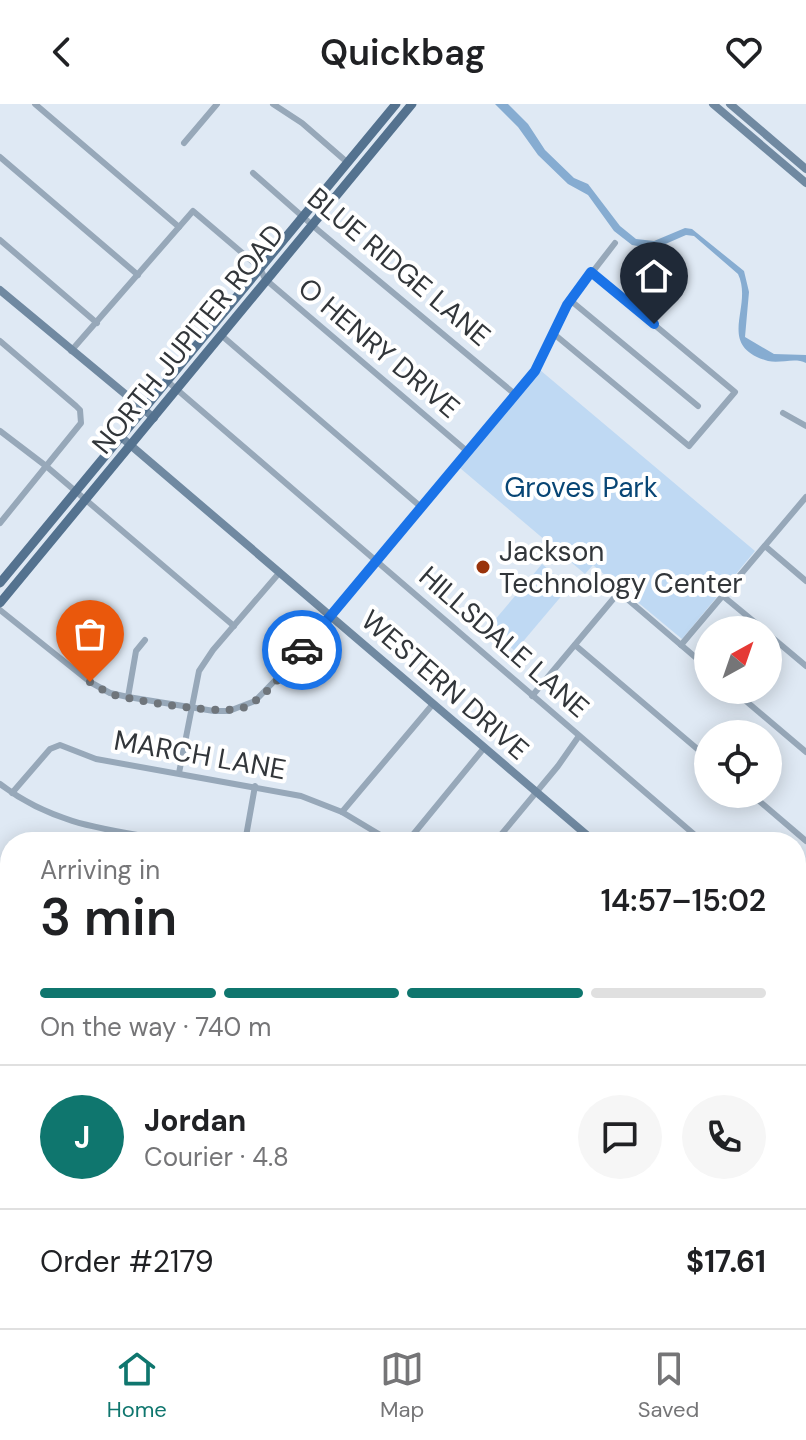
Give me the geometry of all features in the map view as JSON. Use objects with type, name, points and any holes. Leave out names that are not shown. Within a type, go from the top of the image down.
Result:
[{"type":"main road","name":"NORTH JUPITER ROAD","points":[[0,583],[142,410],[265,279],[412,104]]},
{"type":"main road","name":"NORTH JUPITER ROAD","points":[[0,603],[177,390],[260,268],[348,163],[391,106]]},
{"type":"street","points":[[35,104],[179,227],[71,351]]},
{"type":"street","points":[[184,143],[217,104]]},
{"type":"street","points":[[273,104],[302,123],[357,171]]},
{"type":"street","points":[[713,104],[806,183]]},
{"type":"street","points":[[730,104],[803,166],[793,172]]},
{"type":"street","points":[[391,106],[401,117]]},
{"type":"street","points":[[747,133],[755,125]]},
{"type":"street","points":[[0,157],[138,275]]},
{"type":"street","name":"BLUE RIDGE LANE","points":[[253,173],[516,395]]},
{"type":"street","name":"O HENRY DRIVE","points":[[179,227],[193,211],[260,268],[265,279],[468,452]]},
{"type":"street","points":[[0,240],[97,323]]},
{"type":"street","points":[[0,610],[90,682],[110,693],[214,711],[229,711],[255,701],[331,616],[535,371],[570,300],[615,243]]},
{"type":"street","points":[[554,334],[689,446],[735,392],[591,272]]},
{"type":"street","points":[[0,290],[154,418]]},
{"type":"street","points":[[570,300],[698,406]]},
{"type":"street","points":[[216,331],[421,507]]},
{"type":"street","points":[[0,341],[80,410],[81,423],[0,522]]},
{"type":"street","name":"HILLSDALE LANE","points":[[167,381],[691,832]]},
{"type":"street","points":[[783,413],[806,426]]},
{"type":"street","points":[[0,431],[46,466],[234,626]]},
{"type":"street","name":"WESTERN DRIVE","points":[[121,437],[579,832]]},
{"type":"street","points":[[681,645],[806,497]]},
{"type":"street","points":[[765,546],[806,581]]},
{"type":"street","points":[[179,773],[199,671],[280,572]]},
{"type":"street","points":[[532,696],[619,592],[694,656]]},
{"type":"street","points":[[723,596],[747,616]]},
{"type":"street","points":[[128,697],[136,651],[145,640]]},
{"type":"street","points":[[575,645],[694,746]]},
{"type":"street","points":[[782,646],[806,666]]},
{"type":"street","points":[[342,812],[433,704]]},
{"type":"street","points":[[749,704],[806,752]]},
{"type":"street","points":[[503,832],[579,736]]},
{"type":"street","name":"MARCH LANE","points":[[12,793],[50,749],[60,745],[96,759],[301,796],[342,812],[375,832]]},
{"type":"street","points":[[415,832],[484,748]]},
{"type":"street","points":[[0,784],[56,817],[117,832]]},
{"type":"street","points":[[247,832],[255,786]]},
{"type":"street","points":[[767,808],[795,832]]},
{"type":"green space","name":"Groves Park","points":[[540,370],[755,551],[701,616],[694,616],[694,625],[682,639],[593,565],[585,574],[460,468]]},
{"type":"green space","points":[[542,564],[569,587],[515,651],[488,628]]},
{"type":"shaded area","points":[[495,104],[508,104],[528,124],[545,150],[574,178],[588,184],[620,226],[636,239],[654,241],[685,228],[692,229],[744,271],[749,292],[745,337],[774,354],[806,355],[806,363],[768,361],[752,354],[739,335],[742,287],[738,274],[694,236],[686,235],[654,249],[632,245],[614,231],[588,195],[568,184],[538,155],[518,127]]},
{"type":"way so far","points":[[90,682],[110,693],[128,697],[229,711],[255,701],[302,650]]},
{"type":"place","name":"Jackson Technology Center","points":[[483,567]]},
{"type":"route","points":[[302,650],[535,371],[567,305],[591,272],[654,324]]}]
